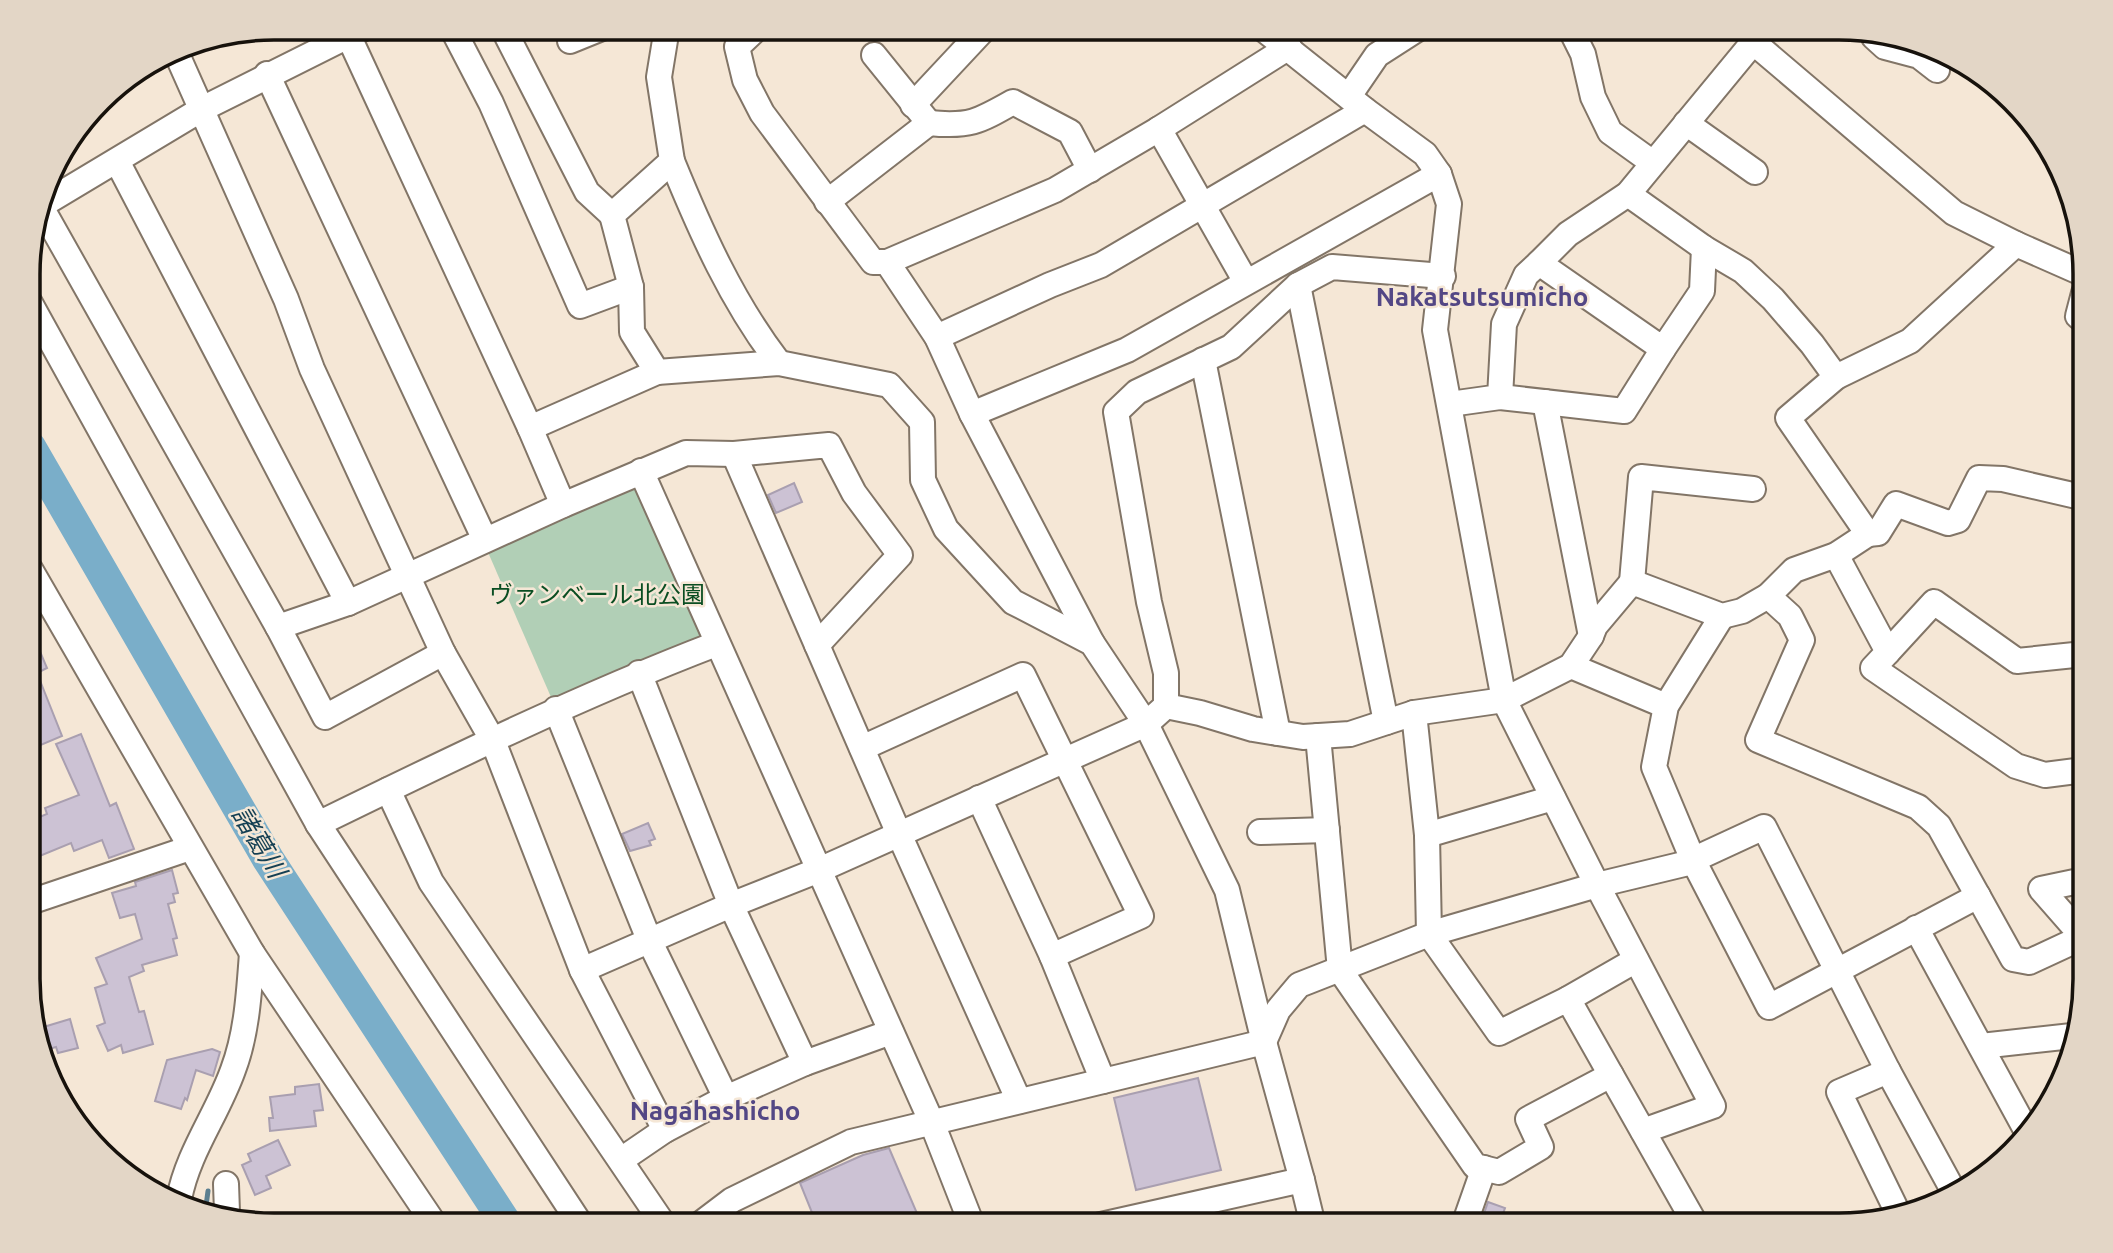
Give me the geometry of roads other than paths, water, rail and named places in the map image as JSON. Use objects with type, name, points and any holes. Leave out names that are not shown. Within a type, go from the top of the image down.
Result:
[{"type":"street","points":[[1280,40],[1425,154],[1440,174],[1450,204],[1435,330],[1504,700],[1713,1106],[1643,1131]]},
{"type":"street","points":[[937,337],[1050,285],[1101,265],[1202,206],[1357,103],[1377,55],[1400,40]]},
{"type":"street","points":[[1576,40],[1583,54],[1593,97],[1610,132],[1653,163]]},
{"type":"street","points":[[1500,397],[1504,324],[1526,275],[1568,234],[1628,194],[1755,40]]},
{"type":"street","points":[[1765,40],[1954,213],[2072,269]]},
{"type":"street","points":[[53,199],[202,109],[337,41]]},
{"type":"street","points":[[360,41],[563,505]]},
{"type":"street","points":[[459,41],[491,103],[580,306],[631,287]]},
{"type":"street","points":[[509,41],[587,192],[612,215],[631,287],[632,332],[657,372]]},
{"type":"street","points":[[665,41],[659,77],[672,161],[718,265],[754,330],[779,363]]},
{"type":"street","points":[[744,41],[737,47],[745,80],[762,113],[873,262],[887,262],[1055,190],[1289,47]]},
{"type":"street","points":[[827,202],[921,113],[976,41]]},
{"type":"street","points":[[1882,45],[1919,56],[1937,70]]},
{"type":"street","points":[[874,55],[921,113],[960,126],[988,117],[1013,102],[1070,132],[1090,170]]},
{"type":"street","points":[[180,61],[286,299],[312,369],[443,653],[493,741],[582,970],[665,1130]]},
{"type":"street","points":[[267,74],[485,540]]},
{"type":"street","points":[[1686,124],[1755,172]]},
{"type":"street","points":[[1159,128],[1246,282]]},
{"type":"street","points":[[117,161],[348,603]]},
{"type":"street","points":[[612,215],[672,161]]},
{"type":"street","points":[[972,414],[1126,350],[1440,174]]},
{"type":"street","points":[[1628,194],[1704,248],[1743,271],[1773,299],[1836,377]]},
{"type":"street","points":[[47,217],[278,627],[325,717],[443,653]]},
{"type":"street","points":[[1868,534],[1788,418],[1836,377],[1910,341],[2016,244]]},
{"type":"street","points":[[1450,404],[1500,397],[1624,411],[1702,291],[1704,248]]},
{"type":"street","points":[[887,262],[937,337],[972,414],[1092,643],[1146,724],[1227,890],[1310,1212]]},
{"type":"street","points":[[1539,263],[1663,349]]},
{"type":"street","points":[[582,970],[819,870],[1146,724],[1166,706],[1167,673],[1149,602],[1116,412],[1137,392],[1231,347],[1298,285],[1332,267],[1443,276]]},
{"type":"street","points":[[1298,285],[1386,722]]},
{"type":"street","points":[[40,321],[318,824],[572,1213]]},
{"type":"street","points":[[1203,360],[1278,733]]},
{"type":"street","points":[[530,428],[657,372],[779,363],[889,385],[922,422],[923,480],[946,529],[1013,602],[1092,643]]},
{"type":"street","points":[[1545,402],[1591,636]]},
{"type":"street","points":[[278,627],[348,603],[563,505],[686,453],[734,454],[829,445],[854,493],[900,555],[817,645]]},
{"type":"street","points":[[734,454],[899,834],[1019,1101]]},
{"type":"street","points":[[641,471],[932,1124],[967,1213]]},
{"type":"street","points":[[1166,706],[1253,729],[1303,737],[1350,734],[1414,713],[1504,700],[1571,666],[1595,626],[1632,582],[1641,477],[1753,489]]},
{"type":"street","points":[[1632,582],[1722,616],[1742,611],[1768,596],[1794,570],[1836,555],[1868,534],[1878,533],[1896,504],[1948,523],[1958,520],[1979,478],[2003,479],[2072,495]]},
{"type":"street","points":[[1836,555],[1888,652]]},
{"type":"street","points":[[40,586],[252,953],[427,1213]]},
{"type":"street","points":[[1768,596],[1790,616],[1801,640],[1758,740],[1918,807],[1939,826],[2013,958],[2029,962],[2072,942]]},
{"type":"street","points":[[2072,655],[2017,661],[1934,602],[1873,668],[2016,766],[2045,775],[2072,772]]},
{"type":"street","points":[[1722,616],[1666,706],[1654,767],[1693,860],[1769,1007],[1978,896]]},
{"type":"street","points":[[318,824],[556,709],[639,673],[716,644]]},
{"type":"street","points":[[1571,666],[1666,706]]},
{"type":"street","points":[[639,673],[731,905],[804,1063]]},
{"type":"street","points":[[862,748],[1023,675],[1141,916],[1052,956]]},
{"type":"street","points":[[556,709],[650,942],[726,1098]]},
{"type":"street","points":[[1414,713],[1427,835],[1430,934],[1499,1033],[1568,999],[1636,960]]},
{"type":"street","points":[[1318,736],[1340,970],[1475,1166],[1500,1172],[1541,1147],[1528,1119],[1611,1075]]},
{"type":"street","points":[[388,790],[431,882],[656,1213]]},
{"type":"street","points":[[979,798],[1052,956],[1103,1081]]},
{"type":"street","points":[[1427,835],[1553,798]]},
{"type":"street","points":[[1265,1042],[1278,1010],[1299,985],[1430,934],[1693,860],[1764,827],[1888,1071],[1950,1184]]},
{"type":"street","points":[[1260,832],[1326,830]]},
{"type":"street","points":[[40,899],[190,848]]},
{"type":"street","points":[[2072,883],[2041,889],[2072,924]]},
{"type":"street","points":[[1916,928],[2022,1123]]},
{"type":"street","points":[[180,1192],[188,1162],[228,1082],[236,1060],[249,999],[252,953]]},
{"type":"street","points":[[1568,999],[1689,1212]]},
{"type":"street","points":[[621,1160],[665,1130],[726,1098],[804,1063],[891,1032]]},
{"type":"street","points":[[1980,1046],[2065,1037]]},
{"type":"street","points":[[715,1213],[732,1200],[850,1142],[1265,1042]]},
{"type":"street","points":[[1888,1071],[1839,1092],[1894,1205]]},
{"type":"street","points":[[1468,1212],[1484,1168]]},
{"type":"street","points":[[1157,1212],[1303,1180]]},
{"type":"street","points":[[226,1184],[227,1208]]},
{"type":"waterway","name":"諸葛川","points":[[40,464],[268,859],[499,1213]]},
{"type":"waterway","points":[[206,1202],[208,1191]]},
{"type":"district","name":"Nakatsutsumicho","points":[[1482,297]]},
{"type":"district","name":"Nagahashicho","points":[[715,1111]]},
{"type":"park label","name":"ヴァンベール北公園","points":[[597,595]]}]
